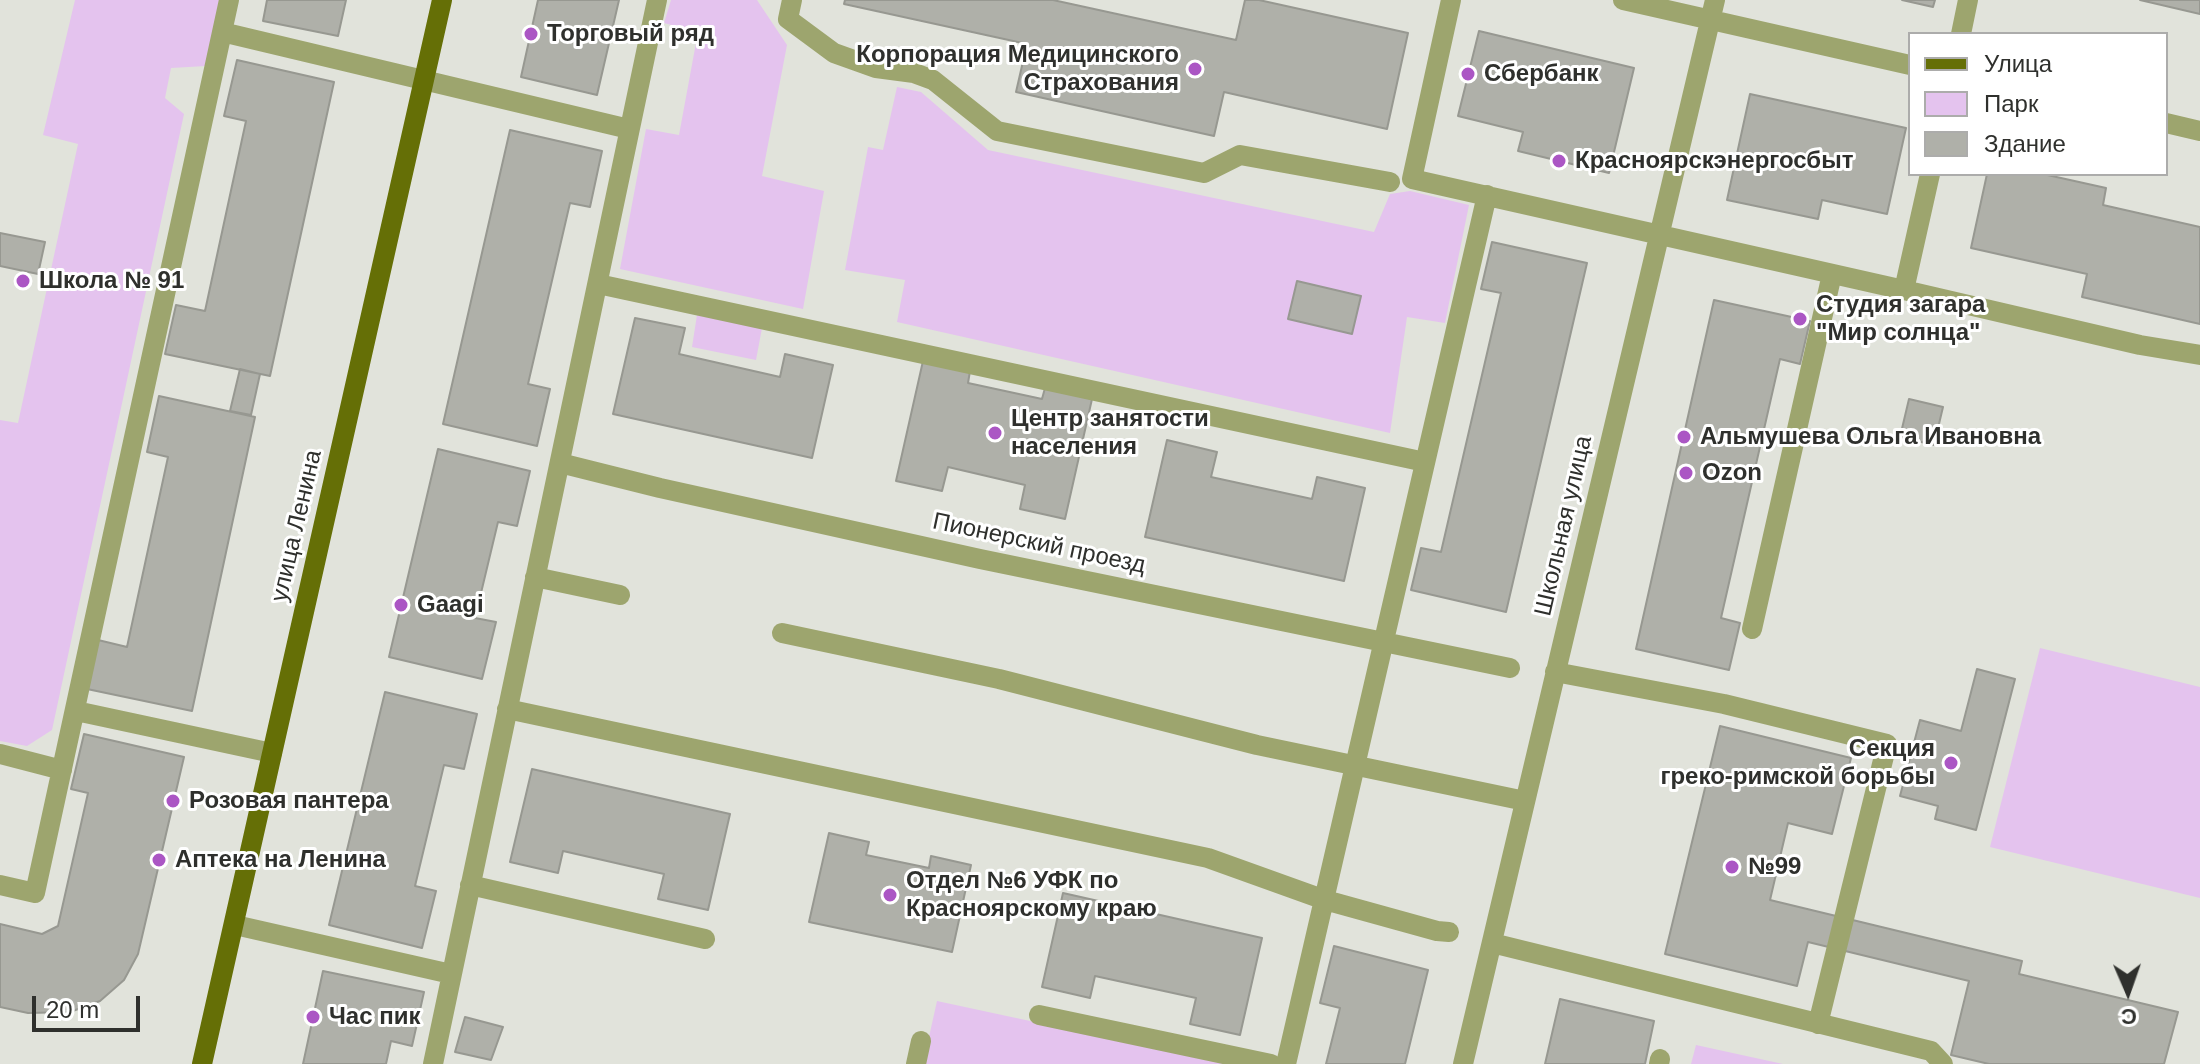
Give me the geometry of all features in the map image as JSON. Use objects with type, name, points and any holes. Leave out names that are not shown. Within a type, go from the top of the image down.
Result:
[{"type":"main road","name":"улица Ленина","points":[[202,1064],[442,0]]},
{"type":"street","points":[[0,885],[35,893],[229,0]]},
{"type":"street","points":[[433,1064],[657,0]]},
{"type":"street","points":[[792,0],[788,19],[834,53],[876,68],[914,73],[933,80],[997,131],[1204,173],[1240,155],[1390,182]]},
{"type":"street","points":[[1451,0],[1412,179],[2140,345],[2200,355]]},
{"type":"street","points":[[1623,0],[1712,10],[1908,64]]},
{"type":"street","points":[[1961,32],[1968,0]]},
{"type":"street","name":"Школьная улица","points":[[1463,1064],[1712,10]]},
{"type":"street","points":[[222,32],[629,129]]},
{"type":"street","points":[[2168,123],[2200,131]]},
{"type":"street","points":[[1904,290],[1930,176]]},
{"type":"street","points":[[1286,1064],[1487,195]]},
{"type":"street","points":[[1752,629],[1832,274]]},
{"type":"street","points":[[598,284],[1425,462]]},
{"type":"street","name":"Пионерский проезд","points":[[560,463],[675,492],[980,559],[1510,668]]},
{"type":"street","points":[[535,577],[620,595]]},
{"type":"street","points":[[782,633],[999,679],[1257,745],[1525,801]]},
{"type":"street","points":[[1555,672],[1724,704],[1887,744],[1818,1024]]},
{"type":"street","points":[[507,709],[1208,858],[1325,900],[1449,932]]},
{"type":"street","points":[[76,711],[272,753]]},
{"type":"street","points":[[0,754],[62,770]]},
{"type":"street","points":[[470,885],[705,939]]},
{"type":"street","points":[[235,925],[451,974]]},
{"type":"street","points":[[1492,943],[1931,1051],[1943,1064]]},
{"type":"street","points":[[1039,1015],[1271,1064]]},
{"type":"street","points":[[916,1064],[921,1041]]},
{"type":"green space","points":[[75,0],[222,0],[206,66],[171,68],[165,98],[184,114],[52,730],[27,746],[0,741],[0,420],[18,423],[78,144],[43,135]]},
{"type":"green space","points":[[671,0],[757,0],[787,45],[762,176],[824,191],[803,309],[620,269],[646,129],[679,135],[698,32],[664,23]]},
{"type":"green space","points":[[897,87],[921,92],[988,150],[1374,232],[1390,194],[1410,191],[1469,205],[1445,323],[1407,317],[1390,433],[897,322],[905,280],[845,270],[868,147],[883,150]]},
{"type":"green space","points":[[697,315],[762,328],[756,360],[692,347]]},
{"type":"green space","points":[[2040,648],[2200,687],[2200,898],[1990,847]]},
{"type":"green space","points":[[937,1001],[1230,1064],[923,1064]]},
{"type":"green space","points":[[1696,1045],[1783,1064],[1691,1064]]},
{"type":"building","points":[[267,0],[346,0],[338,36],[263,21]]},
{"type":"building","points":[[538,0],[619,0],[597,95],[521,77]]},
{"type":"building","points":[[845,0],[1053,0],[1236,40],[1245,0],[1259,0],[1408,33],[1387,129],[1224,92],[1214,136],[1016,92],[1027,44],[844,4]]},
{"type":"building","points":[[1902,0],[1935,0],[1933,7]]},
{"type":"building","points":[[2140,0],[2200,0],[2200,14]]},
{"type":"building","points":[[1479,31],[1634,68],[1609,173],[1518,151],[1523,132],[1458,116]]},
{"type":"building","points":[[237,60],[334,82],[270,376],[165,354],[176,305],[205,311],[246,121],[224,116]]},
{"type":"building","points":[[1750,94],[1906,128],[1887,214],[1822,200],[1818,219],[1727,200]]},
{"type":"building","points":[[510,130],[602,151],[590,207],[570,203],[528,384],[550,389],[537,446],[443,424]]},
{"type":"building","points":[[1987,176],[2052,176],[2106,188],[2103,205],[2200,227],[2200,324],[2082,297],[2087,274],[1971,248]]},
{"type":"building","points":[[0,233],[45,242],[38,274],[0,266]]},
{"type":"building","points":[[1492,242],[1587,263],[1506,612],[1411,590],[1421,548],[1441,552],[1501,293],[1481,289]]},
{"type":"building","points":[[1297,281],[1361,296],[1352,334],[1288,319]]},
{"type":"building","points":[[1714,300],[1810,321],[1800,364],[1780,359],[1721,618],[1740,623],[1729,670],[1636,649]]},
{"type":"building","points":[[635,318],[685,328],[679,354],[780,377],[785,354],[833,365],[812,458],[613,414]]},
{"type":"building","name":"Центр занятости населения","points":[[923,361],[970,371],[968,383],[1042,399],[1045,388],[1092,399],[1065,519],[1020,509],[1025,485],[948,467],[942,491],[896,481]]},
{"type":"building","points":[[240,369],[260,374],[251,415],[230,411]]},
{"type":"building","points":[[159,396],[255,417],[192,711],[87,689],[98,640],[127,647],[168,457],[147,452]]},
{"type":"building","points":[[1909,399],[1943,407],[1934,445],[1900,437]]},
{"type":"building","points":[[1167,440],[1217,452],[1211,477],[1312,499],[1317,477],[1365,488],[1344,581],[1145,537]]},
{"type":"building","points":[[438,449],[530,471],[517,526],[498,522],[475,618],[496,622],[482,679],[389,657]]},
{"type":"building","name":"Секция греко-римской борьбы","points":[[1977,669],[2015,679],[1976,830],[1935,819],[1938,806],[1900,796],[1920,720],[1961,731]]},
{"type":"building","points":[[385,692],[477,714],[464,769],[444,765],[415,886],[436,891],[422,948],[329,925]]},
{"type":"building","name":"№99","points":[[1720,726],[1851,758],[1832,834],[1788,823],[1770,900],[2022,961],[2019,974],[2178,1012],[2164,1064],[1989,1064],[1951,1055],[1969,981],[1808,942],[1797,986],[1665,954]]},
{"type":"building","points":[[84,734],[184,757],[138,954],[124,980],[100,1001],[70,1012],[28,1013],[0,1007],[0,924],[42,934],[58,926],[88,793],[71,789]]},
{"type":"building","points":[[532,769],[730,814],[708,910],[658,899],[664,874],[563,851],[558,873],[510,862]]},
{"type":"building","name":"Отдел №6 УФК по Красноярскому краю","points":[[829,833],[869,842],[866,855],[929,868],[931,856],[971,865],[952,952],[809,922]]},
{"type":"building","points":[[1063,893],[1262,938],[1240,1035],[1190,1024],[1196,998],[1095,976],[1090,998],[1042,987]]},
{"type":"building","points":[[1334,946],[1428,970],[1405,1064],[1326,1064],[1340,1008],[1320,1003]]},
{"type":"building","points":[[323,971],[424,992],[412,1046],[391,1041],[386,1064],[303,1064]]},
{"type":"building","points":[[1560,999],[1654,1021],[1645,1064],[1545,1064]]},
{"type":"building","points":[[465,1017],[503,1027],[491,1060],[455,1052]]},
{"type":"place","name":"Торговый ряд","points":[[531,34]]},
{"type":"place","name":"Корпорация Медицинского Cтрахования","points":[[1195,69]]},
{"type":"place","name":"Сбербанк","points":[[1468,74]]},
{"type":"place","name":"Красноярскэнергосбыт","points":[[1559,161]]},
{"type":"place","name":"Школа № 91","points":[[23,281]]},
{"type":"place","name":"Студия загара \"Мир солнца\"","points":[[1800,319]]},
{"type":"place","name":"Центр занятости населения","points":[[995,433]]},
{"type":"place","name":"Альмушева Ольга Ивановна","points":[[1684,437]]},
{"type":"place","name":"Ozon","points":[[1686,473]]},
{"type":"place","name":"Gaagi","points":[[401,605]]},
{"type":"place","name":"Секция греко-римской борьбы","points":[[1951,763]]},
{"type":"place","name":"Розовая пантера","points":[[173,801]]},
{"type":"place","name":"Аптека на Ленина","points":[[159,860]]},
{"type":"place","name":"№99","points":[[1732,867]]},
{"type":"place","name":"Отдел №6 УФК по Красноярскому краю","points":[[890,895]]},
{"type":"place","name":"Час пик","points":[[313,1017]]}]
